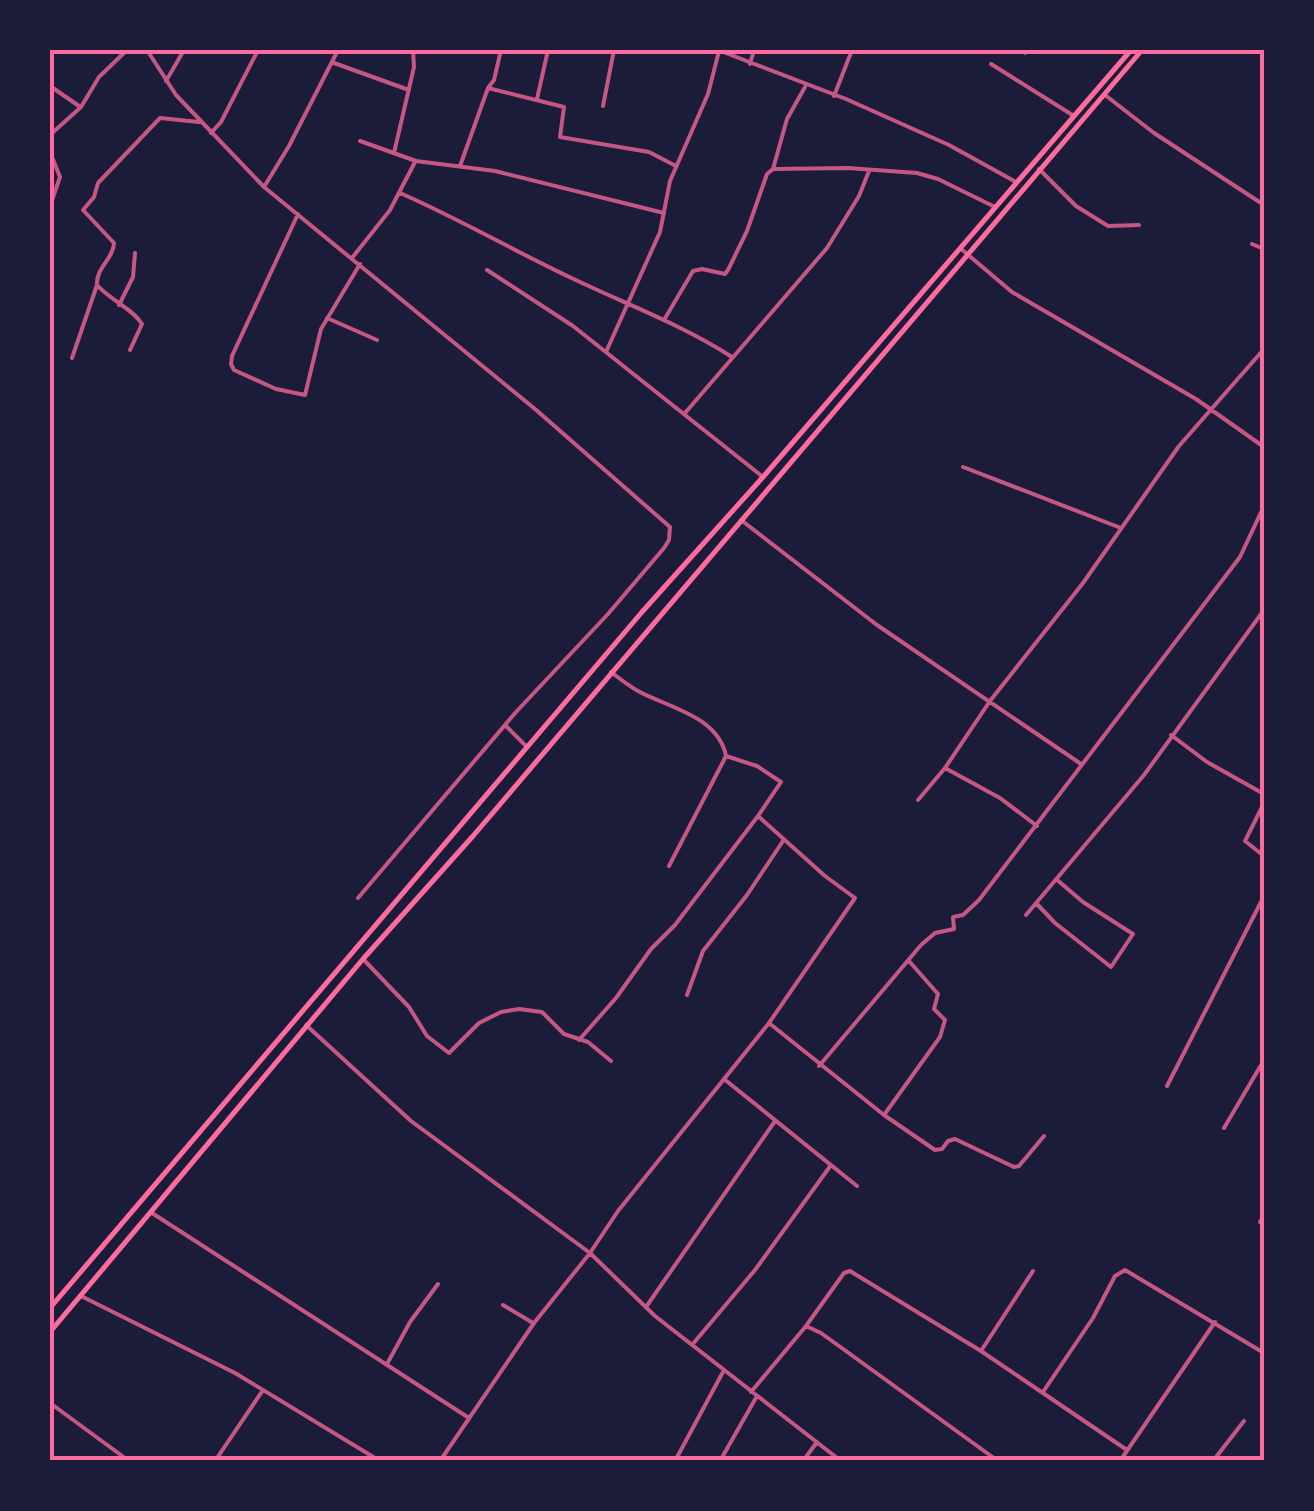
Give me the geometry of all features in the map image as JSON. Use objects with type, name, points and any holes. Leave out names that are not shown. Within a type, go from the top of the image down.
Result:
[{"type":"highway","points":[[50,1308],[642,612],[764,477],[1131,50]]},
{"type":"highway","points":[[50,1332],[362,959],[656,621],[1142,50]]},
{"type":"street","points":[[50,135],[80,107],[98,78],[127,50]]},
{"type":"street","points":[[147,50],[200,122],[264,187],[577,444],[670,527],[664,548],[358,898]]},
{"type":"street","points":[[166,80],[184,50]]},
{"type":"street","points":[[211,133],[258,50]]},
{"type":"street","points":[[264,187],[338,50]]},
{"type":"street","points":[[394,153],[410,90],[413,50]]},
{"type":"street","points":[[460,166],[494,80],[501,50]]},
{"type":"street","points":[[536,101],[548,50]]},
{"type":"street","points":[[603,106],[614,50]]},
{"type":"street","points":[[606,352],[660,232],[676,166],[708,94],[718,50],[950,145],[1016,182]]},
{"type":"street","points":[[750,64],[754,50]]},
{"type":"street","points":[[834,96],[852,50]]},
{"type":"street","points":[[334,63],[410,90]]},
{"type":"street","points":[[990,64],[1074,116]]},
{"type":"street","points":[[50,86],[80,107]]},
{"type":"street","points":[[664,320],[693,271],[725,274],[773,169],[787,119],[806,86]]},
{"type":"street","points":[[488,88],[564,107],[560,137],[649,152],[676,166]]},
{"type":"street","points":[[1105,95],[1154,133],[1264,206]]},
{"type":"street","points":[[72,358],[98,285],[98,271],[114,250],[111,237],[83,210],[94,197],[98,183],[160,118],[200,122]]},
{"type":"street","points":[[360,142],[416,160],[494,171],[664,213]]},
{"type":"street","points":[[50,152],[60,177],[50,206]]},
{"type":"street","points":[[352,258],[400,193],[416,160]]},
{"type":"street","points":[[773,169],[848,168],[918,173],[995,208]]},
{"type":"street","points":[[1040,169],[1076,206],[1108,226],[1139,225]]},
{"type":"street","points":[[685,413],[827,248],[869,172]]},
{"type":"street","points":[[400,193],[704,338],[732,357]]},
{"type":"street","points":[[298,213],[231,364],[234,370],[263,384],[304,395],[327,318],[360,264]]},
{"type":"street","points":[[1252,244],[1264,249]]},
{"type":"street","points":[[960,248],[1012,292],[1211,409],[1264,448]]},
{"type":"street","points":[[118,305],[133,277],[135,253]]},
{"type":"street","points":[[486,270],[606,352],[764,477]]},
{"type":"street","points":[[98,285],[142,324],[130,350]]},
{"type":"street","points":[[327,318],[377,340]]},
{"type":"street","points":[[918,800],[946,768],[990,701],[1083,582],[1179,446],[1264,350]]},
{"type":"street","points":[[962,467],[1121,528]]},
{"type":"street","points":[[819,1066],[935,933],[954,929],[953,917],[963,915],[979,900],[1240,558],[1264,506]]},
{"type":"street","points":[[741,520],[877,625],[1081,764]]},
{"type":"street","points":[[1026,915],[1144,774],[1264,610]]},
{"type":"street","points":[[612,672],[708,726],[722,740],[726,756],[669,866]]},
{"type":"street","points":[[505,726],[527,746]]},
{"type":"street","points":[[1170,735],[1207,762],[1264,794]]},
{"type":"street","points":[[579,1040],[675,925],[782,782],[757,766],[726,756]]},
{"type":"street","points":[[946,768],[1000,798],[1037,826]]},
{"type":"street","points":[[1264,802],[1245,841],[1264,856]]},
{"type":"street","points":[[440,1461],[534,1323],[768,1023],[855,898],[758,816]]},
{"type":"street","points":[[687,996],[703,952],[783,841]]},
{"type":"street","points":[[1036,903],[1111,967],[1133,934],[1083,902],[1056,879]]},
{"type":"street","points":[[1166,1086],[1264,896]]},
{"type":"street","points":[[362,959],[409,1007],[427,1036],[449,1053],[480,1023],[501,1012],[519,1009],[542,1012],[564,1034],[588,1042],[610,1061]]},
{"type":"street","points":[[884,1115],[940,1038],[946,1020],[934,1009],[938,994],[909,961]]},
{"type":"street","points":[[768,1023],[819,1066],[934,1150],[942,1150],[955,1139],[1014,1168],[1044,1136]]},
{"type":"street","points":[[306,1026],[411,1121],[590,1253],[646,1307],[841,1461]]},
{"type":"street","points":[[1224,1128],[1264,1060]]},
{"type":"street","points":[[724,1079],[857,1186]]},
{"type":"street","points":[[646,1307],[775,1121]]},
{"type":"street","points":[[692,1344],[755,1270],[832,1165]]},
{"type":"street","points":[[152,1214],[469,1418]]},
{"type":"street","points":[[1260,1222],[1264,1214]]},
{"type":"street","points":[[720,1461],[754,1394],[844,1273],[850,1271],[981,1351],[1127,1450]]},
{"type":"street","points":[[981,1351],[1033,1271]]},
{"type":"street","points":[[1044,1392],[1118,1272],[1131,1272],[1264,1353]]},
{"type":"street","points":[[387,1364],[410,1322],[438,1284]]},
{"type":"street","points":[[81,1296],[263,1390],[380,1461]]},
{"type":"street","points":[[502,1304],[534,1323]]},
{"type":"street","points":[[1120,1461],[1215,1322]]},
{"type":"street","points":[[806,1326],[822,1332],[998,1461]]},
{"type":"street","points":[[675,1461],[724,1370]]},
{"type":"street","points":[[215,1461],[263,1390]]},
{"type":"street","points":[[50,1402],[130,1461]]},
{"type":"street","points":[[1213,1461],[1244,1420]]},
{"type":"street","points":[[803,1461],[817,1442]]}]
